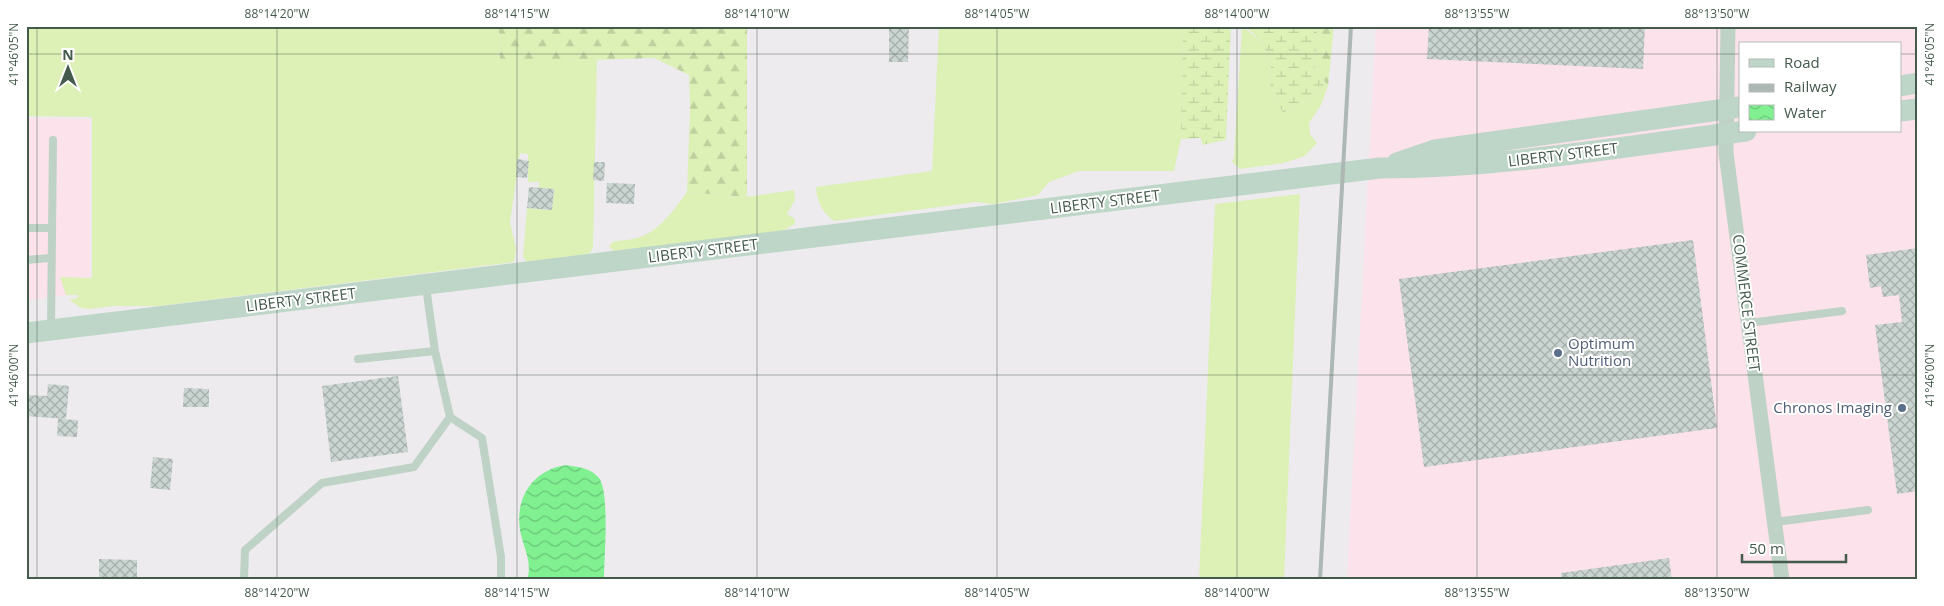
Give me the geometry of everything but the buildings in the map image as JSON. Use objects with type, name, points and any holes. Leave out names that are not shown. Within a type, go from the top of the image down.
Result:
[{"type":"street","name":"COMMERCE STREET","points":[[1728,26],[1736,132],[1726,153],[1782,580]]},
{"type":"street","points":[[1902,86],[1918,83]]},
{"type":"street","name":"LIBERTY STREET","points":[[1380,168],[1435,150],[1733,108]]},
{"type":"street","points":[[1902,111],[1918,109]]},
{"type":"street","name":"LIBERTY STREET","points":[[26,333],[1380,168],[1440,168],[1560,156],[1736,132]]},
{"type":"lane","points":[[51,330],[50,258],[53,140]]},
{"type":"lane","points":[[26,228],[51,228]]},
{"type":"lane","points":[[26,260],[50,258]]},
{"type":"lane","points":[[425,285],[435,350],[450,418],[482,438],[501,557],[501,580]]},
{"type":"lane","points":[[1749,323],[1842,311]]},
{"type":"lane","points":[[358,359],[435,350]]},
{"type":"lane","points":[[244,580],[245,550],[322,483],[414,467],[450,418]]},
{"type":"lane","points":[[1775,522],[1868,510]]},
{"type":"shaded area","points":[[1376,26],[1918,26],[1918,580],[1347,580]]},
{"type":"shaded area","points":[[26,118],[90,119],[90,292],[26,300]]},
{"type":"green space","points":[[26,26],[499,26],[500,62],[597,60],[593,248],[589,254],[527,262],[523,257],[527,208],[552,210],[554,189],[539,188],[539,182],[528,182],[528,154],[520,153],[510,222],[516,249],[514,262],[159,306],[81,308],[69,300],[78,298],[78,295],[66,295],[60,277],[92,278],[92,117],[26,116]]},
{"type":"green space","points":[[499,26],[747,26],[747,197],[687,192],[690,108],[689,75],[654,58],[500,63]]},
{"type":"green space","points":[[939,26],[1183,26],[1181,139],[1174,171],[1079,171],[1049,182],[1038,195],[994,204],[976,202],[834,221],[821,206],[816,187],[932,171]]},
{"type":"green space","points":[[1183,26],[1231,26],[1226,140],[1202,145],[1201,138],[1181,139]]},
{"type":"green space","points":[[1242,26],[1263,43],[1271,68],[1270,86],[1283,113],[1328,86],[1321,105],[1309,123],[1310,134],[1317,143],[1305,156],[1284,163],[1240,169],[1232,162],[1234,157]]},
{"type":"green space","points":[[1245,26],[1316,26],[1318,42],[1313,65],[1328,86],[1283,113],[1270,86],[1271,68],[1263,43]]},
{"type":"green space","points":[[1316,26],[1334,26],[1328,86],[1313,65],[1318,42]]},
{"type":"green space","points":[[794,190],[795,200],[787,214],[795,219],[795,224],[782,231],[614,251],[609,247],[612,242],[639,237],[656,228],[668,217],[687,192],[747,197]]},
{"type":"green space","points":[[1300,194],[1284,580],[1199,580],[1215,204]]},
{"type":"water","points":[[566,465],[584,468],[592,472],[599,478],[602,486],[605,511],[604,580],[527,580],[529,567],[520,530],[520,507],[529,487],[536,479],[554,468]]},
{"type":"railway","points":[[1320,580],[1351,26]]},
{"type":"place","name":"Optimum Nutrition","points":[[1558,353]]},
{"type":"place","name":"Chronos Imaging","points":[[1902,408]]}]
